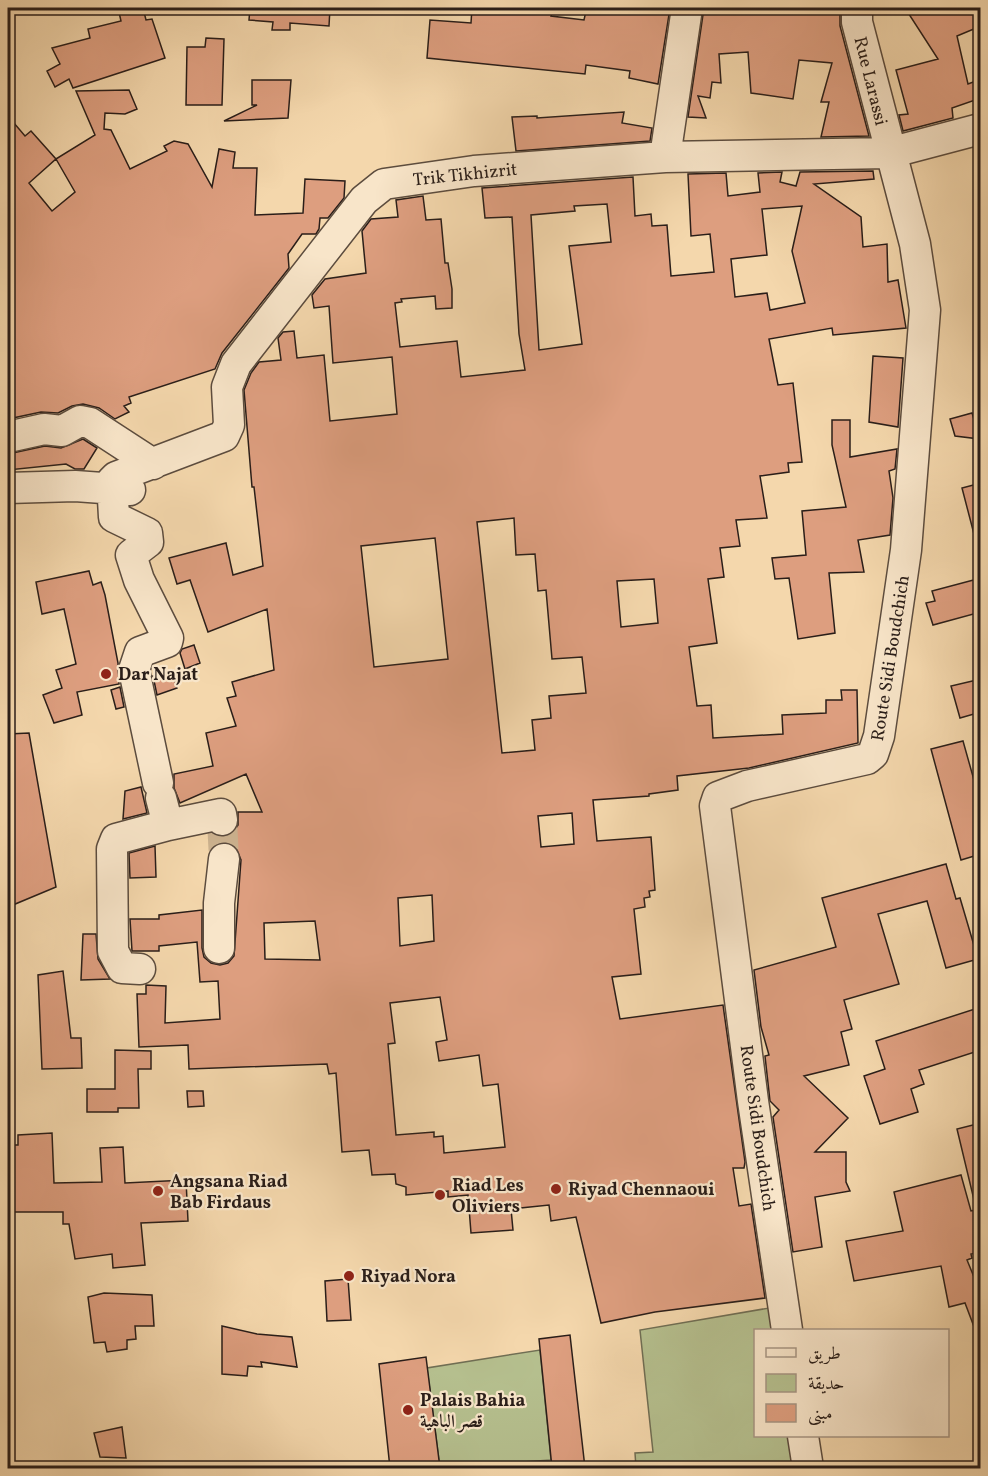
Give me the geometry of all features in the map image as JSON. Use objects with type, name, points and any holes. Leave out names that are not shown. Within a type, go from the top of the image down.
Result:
[{"type":"street","points":[[665,157],[687,8]]},
{"type":"street","name":"Rue Larassi","points":[[857,8],[857,22],[889,153]]},
{"type":"street","name":"Trik Tikhizrit","points":[[142,457],[229,417],[227,387],[236,364],[294,287],[364,200],[378,187],[474,171],[665,157],[889,153],[981,129]]},
{"type":"street","name":"Route Sidi Boudchich","points":[[787,1329],[753,1101],[715,806],[718,797],[735,790],[858,762],[873,754],[876,747],[906,550],[925,310],[915,244],[889,153]]},
{"type":"street","points":[[8,437],[44,429],[62,431],[80,421],[90,423],[142,457],[112,481],[121,489]]},
{"type":"street","points":[[8,488],[121,489]]},
{"type":"street","points":[[121,489],[114,517],[147,533],[148,542],[131,555],[140,580],[168,638],[167,642],[140,652],[134,670],[162,802]]},
{"type":"street","points":[[162,802],[221,814],[222,820]]},
{"type":"street","points":[[140,969],[122,968],[113,951],[112,849],[116,839],[162,802]]},
{"type":"street","points":[[219,948],[219,903],[224,859]]},
{"type":"street","points":[[803,1437],[808,1468]]},
{"type":"green space","points":[[775,1307],[778,1329],[754,1329],[754,1437],[791,1437],[795,1468],[636,1468],[635,1453],[653,1452],[640,1330]]},
{"type":"green space","points":[[540,1350],[551,1460],[440,1468],[427,1368]]},
{"type":"building","points":[[118,8],[143,8],[146,20],[152,19],[165,58],[73,88],[69,79],[55,87],[47,71],[60,64],[52,48],[90,38],[88,29],[121,21]]},
{"type":"building","points":[[250,8],[330,8],[329,26],[290,23],[290,30],[272,30],[273,22],[249,20]]},
{"type":"building","points":[[472,8],[553,8],[551,16],[584,20],[586,11],[595,12],[596,8],[670,8],[658,84],[629,78],[630,71],[586,65],[585,74],[427,58],[430,20],[471,23]]},
{"type":"building","points":[[704,8],[840,8],[840,26],[869,136],[821,137],[829,102],[821,102],[832,63],[799,60],[793,99],[751,93],[748,52],[719,54],[721,83],[712,82],[710,98],[698,96],[706,118],[688,117]]},
{"type":"building","points":[[905,8],[981,8],[981,26],[957,36],[968,84],[981,79],[981,98],[952,108],[953,118],[903,131],[899,115],[908,114],[896,70],[938,59]]},
{"type":"building","points":[[206,38],[224,39],[222,105],[186,105],[187,47],[205,47]]},
{"type":"building","points":[[252,80],[291,80],[288,118],[224,121],[257,105],[252,105]]},
{"type":"building","points":[[129,90],[137,109],[125,114],[105,113],[104,129],[111,130],[130,169],[167,151],[164,146],[174,141],[188,144],[212,187],[219,149],[235,152],[233,168],[257,168],[255,215],[303,213],[305,179],[345,181],[344,198],[328,218],[320,218],[316,234],[302,234],[288,254],[289,268],[222,353],[215,369],[129,397],[131,403],[124,406],[129,412],[115,419],[99,408],[83,404],[72,406],[58,413],[41,412],[8,419],[8,116],[25,136],[31,131],[56,159],[95,135],[76,91]],"holes":[[[56,159],[75,192],[52,211],[29,183]]]},
{"type":"building","points":[[624,112],[622,123],[652,128],[650,141],[516,151],[512,117],[537,116],[537,118]]},
{"type":"building","points":[[873,171],[874,179],[814,184],[861,217],[863,247],[887,244],[888,282],[898,280],[906,328],[833,335],[832,328],[769,339],[778,385],[793,383],[802,462],[788,463],[789,472],[760,476],[767,518],[736,520],[740,546],[720,548],[724,577],[708,579],[717,643],[689,647],[697,706],[711,705],[713,738],[783,734],[782,715],[826,713],[826,700],[842,700],[841,690],[857,690],[858,743],[749,768],[677,776],[678,790],[649,794],[649,796],[593,800],[597,841],[651,837],[655,890],[649,891],[650,897],[644,898],[645,907],[634,909],[641,974],[612,977],[620,1019],[723,1005],[745,1162],[744,1168],[733,1168],[739,1206],[751,1204],[765,1298],[655,1312],[601,1323],[576,1217],[551,1221],[549,1205],[511,1209],[513,1230],[471,1233],[468,1195],[448,1197],[448,1191],[406,1195],[406,1187],[396,1184],[395,1174],[372,1175],[369,1150],[342,1152],[336,1073],[329,1074],[327,1064],[189,1069],[188,1045],[139,1047],[137,994],[146,994],[146,985],[166,986],[165,1023],[220,1019],[218,981],[200,982],[197,942],[159,946],[159,951],[132,951],[130,919],[159,919],[159,915],[202,910],[204,957],[211,963],[220,965],[228,963],[234,956],[241,860],[235,846],[227,842],[218,843],[218,836],[225,837],[233,833],[238,825],[238,812],[262,812],[246,774],[180,803],[174,788],[174,774],[213,766],[206,733],[236,726],[227,698],[236,696],[232,682],[274,670],[267,609],[208,632],[190,580],[177,584],[169,558],[226,543],[233,575],[263,566],[254,487],[252,487],[244,390],[251,373],[259,362],[281,360],[278,338],[283,332],[294,331],[297,358],[324,355],[330,421],[397,414],[392,357],[333,363],[329,306],[314,308],[312,295],[325,279],[366,273],[362,231],[371,219],[398,217],[396,200],[423,196],[426,220],[441,219],[445,263],[448,263],[452,289],[452,308],[436,309],[435,296],[401,299],[402,302],[395,303],[400,347],[457,341],[461,377],[525,370],[519,334],[512,217],[485,218],[482,188],[633,177],[635,216],[651,214],[652,226],[667,225],[671,276],[714,272],[710,234],[691,236],[688,174],[726,173],[728,196],[760,192],[758,173],[782,172],[780,182],[796,186],[800,172]],"holes":[[[607,204],[611,242],[569,246],[582,344],[539,350],[531,215],[575,211],[574,206]],[[802,206],[792,251],[805,303],[770,310],[767,293],[735,297],[731,259],[767,255],[762,209]],[[514,518],[516,555],[535,554],[538,591],[546,590],[552,659],[582,657],[586,693],[549,696],[551,718],[532,720],[535,750],[502,753],[477,522]],[[435,538],[448,659],[374,667],[361,546]],[[654,579],[658,623],[621,627],[617,581]],[[572,813],[574,844],[541,847],[538,816]],[[432,895],[434,941],[400,946],[398,898]],[[315,921],[320,960],[265,959],[264,923]],[[440,997],[447,1040],[436,1042],[439,1061],[479,1055],[483,1086],[498,1084],[505,1147],[444,1153],[443,1136],[434,1137],[434,1132],[396,1135],[388,1044],[395,1043],[390,1003]]]},
{"type":"building","points":[[873,356],[903,358],[898,427],[869,422]]},
{"type":"building","points":[[972,413],[980,439],[955,436],[950,419]]},
{"type":"building","points":[[832,420],[850,420],[850,457],[897,449],[895,469],[889,471],[893,498],[890,535],[858,540],[864,572],[829,573],[835,633],[798,639],[789,578],[775,579],[772,558],[806,555],[802,511],[846,507],[832,445]]},
{"type":"building","points":[[83,439],[97,448],[84,469],[75,469],[66,464],[8,470],[8,454],[45,446],[61,448]]},
{"type":"building","points":[[981,483],[981,538],[975,538],[962,488]]},
{"type":"building","points":[[89,571],[93,585],[101,582],[105,595],[118,663],[119,684],[77,692],[82,715],[54,723],[43,695],[62,688],[56,670],[76,664],[64,609],[42,614],[36,582]]},
{"type":"building","points":[[981,578],[981,612],[933,625],[926,603],[935,601],[932,591]]},
{"type":"building","points":[[194,645],[200,663],[185,669],[180,653],[182,649]]},
{"type":"building","points":[[172,670],[177,688],[157,695],[153,676]]},
{"type":"building","points":[[981,679],[981,712],[960,718],[951,686]]},
{"type":"building","points":[[120,687],[124,707],[116,709],[111,690]]},
{"type":"building","points":[[29,733],[56,887],[8,907],[8,734]]},
{"type":"building","points":[[963,741],[981,805],[981,854],[961,860],[931,749]]},
{"type":"building","points":[[141,787],[147,813],[123,819],[125,791]]},
{"type":"building","points":[[155,846],[156,877],[130,878],[129,853]]},
{"type":"building","points":[[946,864],[956,899],[960,898],[978,959],[946,968],[927,901],[878,914],[899,984],[844,1000],[852,1029],[841,1032],[849,1065],[804,1076],[848,1118],[815,1152],[846,1152],[846,1182],[850,1191],[815,1197],[822,1247],[793,1252],[773,1117],[779,1110],[770,1101],[765,1056],[769,1055],[761,1027],[754,970],[836,947],[822,898]]},
{"type":"building","points":[[83,934],[96,934],[98,959],[110,979],[81,980]]},
{"type":"building","points":[[63,971],[71,1038],[81,1038],[82,1068],[42,1069],[38,975]]},
{"type":"building","points":[[981,1007],[981,1050],[919,1070],[924,1084],[911,1089],[918,1112],[880,1124],[864,1076],[885,1069],[876,1041]]},
{"type":"building","points":[[115,1050],[151,1051],[151,1069],[138,1069],[139,1108],[118,1108],[118,1112],[87,1112],[87,1089],[115,1089]]},
{"type":"building","points":[[187,1091],[203,1091],[204,1106],[188,1107]]},
{"type":"building","points":[[981,1123],[981,1199],[974,1200],[957,1129]]},
{"type":"building","points":[[52,1133],[54,1183],[102,1182],[100,1148],[123,1147],[125,1183],[186,1180],[188,1221],[141,1223],[145,1265],[113,1268],[112,1254],[75,1259],[69,1224],[63,1224],[63,1212],[10,1212],[10,1145],[18,1145],[18,1135]]},
{"type":"building","points":[[961,1175],[971,1211],[981,1209],[981,1252],[971,1254],[972,1258],[967,1260],[981,1294],[979,1340],[965,1303],[949,1307],[941,1266],[854,1281],[846,1241],[903,1231],[894,1192]]},
{"type":"building","points":[[348,1279],[351,1320],[327,1321],[325,1281]]},
{"type":"building","points":[[104,1293],[152,1295],[154,1326],[135,1326],[136,1339],[127,1340],[127,1349],[107,1352],[105,1342],[94,1343],[88,1297]]},
{"type":"building","points":[[222,1326],[257,1334],[292,1337],[297,1367],[261,1362],[262,1367],[248,1366],[247,1376],[222,1374]]},
{"type":"building","points":[[570,1335],[585,1468],[552,1468],[539,1339]]},
{"type":"building","points":[[426,1357],[440,1468],[390,1468],[379,1364]]},
{"type":"building","points":[[122,1427],[126,1458],[100,1457],[94,1433]]},
{"type":"tunnel","points":[[222,820],[224,859]]},
{"type":"place","name":"Dar Najat","points":[[106,674]]},
{"type":"place","name":"Riyad Chennaoui","points":[[556,1189]]},
{"type":"place","name":"Angsana Riad Bab Firdaus","points":[[158,1191]]},
{"type":"place","name":"Riad Les Oliviers","points":[[440,1195]]},
{"type":"place","name":"Riyad Nora","points":[[349,1276]]},
{"type":"place","name":"Palais Bahia قصر الباهية","points":[[408,1410]]}]
